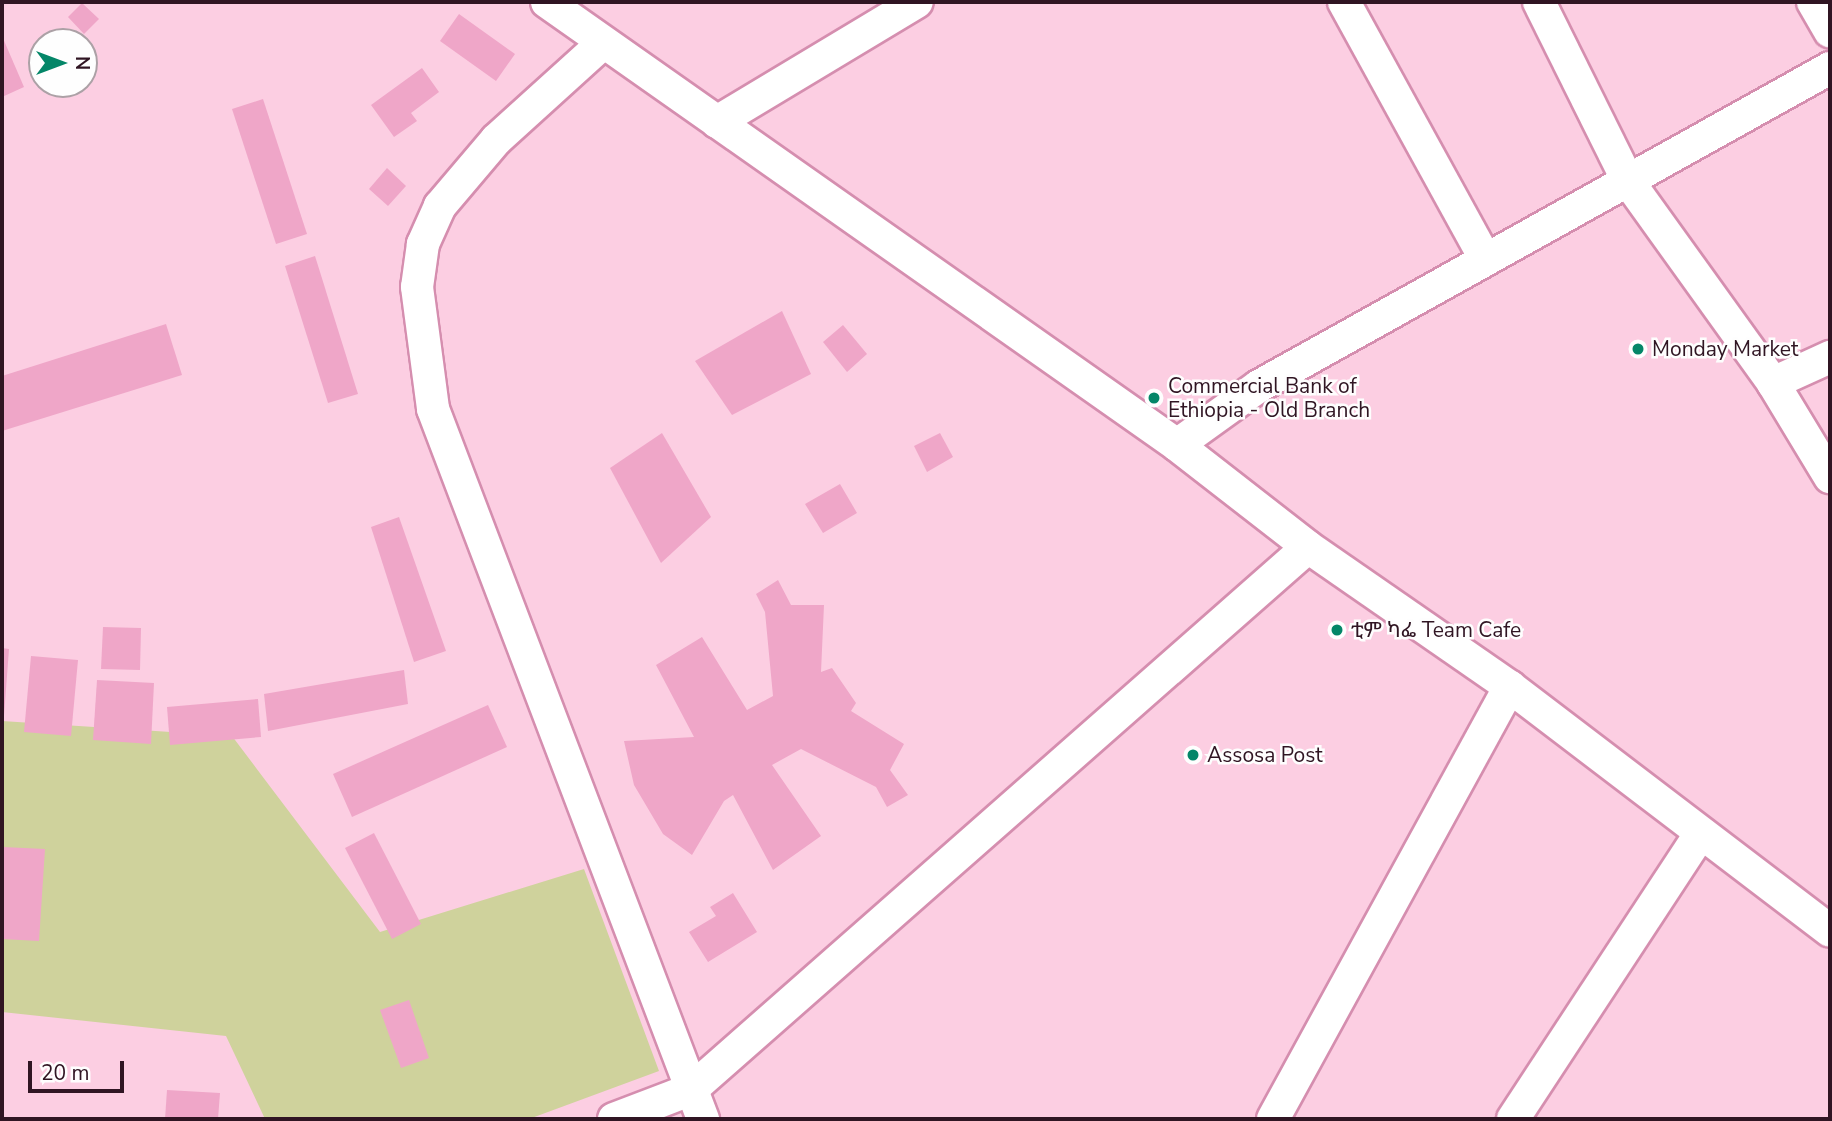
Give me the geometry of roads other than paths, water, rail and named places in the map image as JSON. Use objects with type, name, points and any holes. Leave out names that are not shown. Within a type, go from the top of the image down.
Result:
[{"type":"street","points":[[547,2],[1177,445],[1308,547],[1510,687],[1830,931]]},
{"type":"street","points":[[717,122],[917,2]]},
{"type":"street","points":[[1344,2],[1486,260]]},
{"type":"street","points":[[1539,2],[1628,181],[1773,383],[1830,477]]},
{"type":"street","points":[[1813,2],[1830,31]]},
{"type":"street","points":[[603,43],[496,140],[440,206],[423,244],[417,287],[433,409],[703,1119]]},
{"type":"street","points":[[1177,445],[1259,386],[1830,68]]},
{"type":"street","points":[[1773,383],[1830,357]]},
{"type":"street","points":[[614,1119],[692,1089],[1308,547]]},
{"type":"street","points":[[1273,1119],[1510,687]]},
{"type":"street","points":[[1513,1119],[1701,832]]},
{"type":"place","name":"Monday Market","points":[[1638,349]]},
{"type":"place","name":"Commercial Bank of Ethiopia - Old Branch","points":[[1154,398]]},
{"type":"place","name":"ቲም ካፌ Team Cafe","points":[[1337,630]]},
{"type":"place","name":"Assosa Post","points":[[1193,755]]}]
